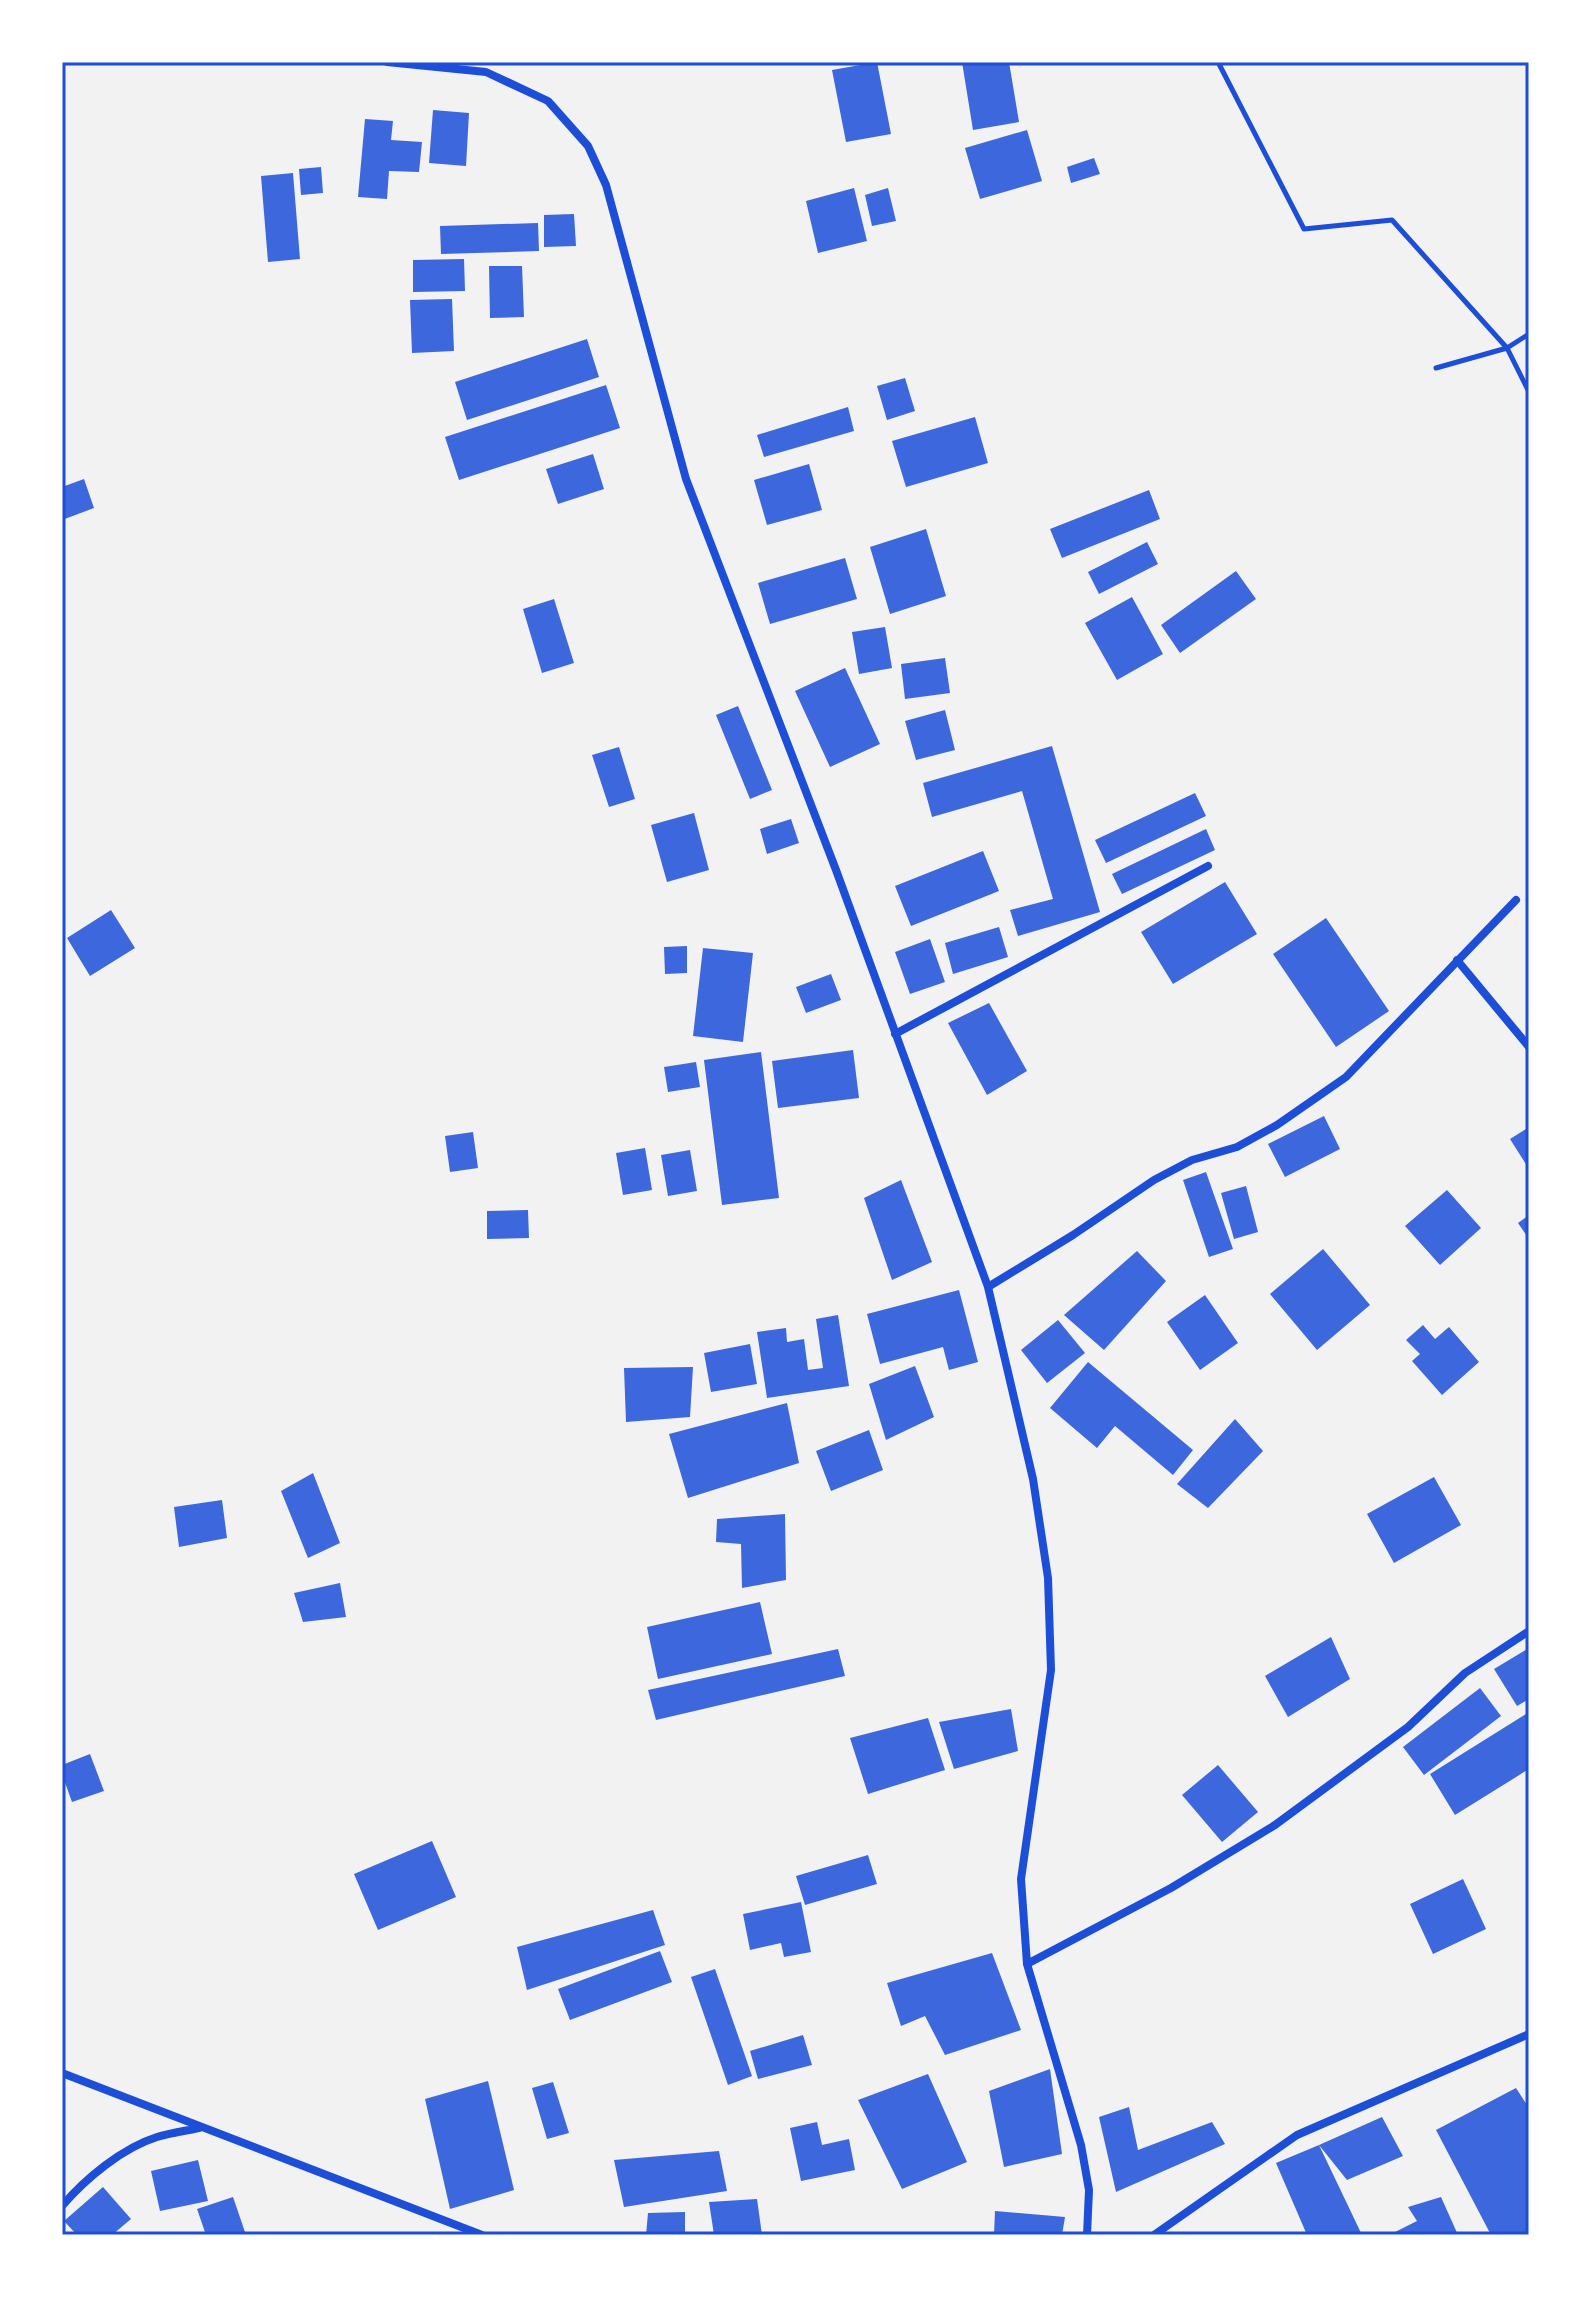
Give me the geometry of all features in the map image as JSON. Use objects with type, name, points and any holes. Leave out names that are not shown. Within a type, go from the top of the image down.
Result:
[{"type":"street","points":[[387,62],[486,72],[548,101],[588,146],[606,185],[686,479],[836,870],[988,1287],[1033,1479],[1048,1578],[1051,1670],[1021,1879],[1027,1964],[1081,2145],[1089,2190],[1087,2235]]},
{"type":"street","points":[[895,1034],[1208,866]]},
{"type":"street","points":[[988,1287],[1154,1180],[1192,1160],[1237,1147],[1277,1125],[1346,1077],[1516,900]]},
{"type":"street","points":[[1457,960],[1529,1047]]},
{"type":"street","points":[[1027,1964],[1171,1888],[1275,1825],[1408,1727],[1465,1673],[1529,1631]]},
{"type":"street","points":[[1154,2235],[1297,2135],[1529,2034]]},
{"type":"street","points":[[62,2073],[482,2235]]},
{"type":"street","points":[[62,2206],[88,2178],[154,2137],[200,2128]]},
{"type":"path","points":[[1218,62],[1304,229],[1392,220],[1507,348],[1529,392]]},
{"type":"path","points":[[1436,368],[1507,348],[1529,334]]},
{"type":"building","points":[[877,62],[891,134],[846,142],[832,70]]},
{"type":"building","points":[[962,62],[1009,62],[1019,122],[973,130]]},
{"type":"building","points":[[433,110],[469,113],[466,166],[429,163]]},
{"type":"building","points":[[365,119],[393,121],[391,140],[422,142],[419,172],[389,171],[387,199],[358,197]]},
{"type":"building","points":[[1027,130],[1042,181],[980,199],[965,148]]},
{"type":"building","points":[[1094,158],[1100,174],[1071,183],[1067,167]]},
{"type":"building","points":[[321,167],[323,193],[301,195],[299,169]]},
{"type":"building","points":[[293,173],[300,259],[268,262],[261,176]]},
{"type":"building","points":[[854,188],[867,241],[818,253],[806,201]]},
{"type":"building","points":[[888,188],[896,221],[872,226],[865,195]]},
{"type":"building","points":[[574,214],[576,246],[544,247],[544,215]]},
{"type":"building","points":[[538,223],[539,251],[441,254],[440,226]]},
{"type":"building","points":[[464,259],[465,291],[413,292],[413,260]]},
{"type":"building","points":[[489,266],[522,266],[524,317],[490,318]]},
{"type":"building","points":[[452,299],[454,351],[412,353],[410,300]]},
{"type":"building","points":[[587,339],[599,377],[467,420],[455,382]]},
{"type":"building","points":[[905,378],[915,411],[887,420],[877,386]]},
{"type":"building","points":[[606,385],[620,428],[459,480],[445,437]]},
{"type":"building","points":[[848,407],[854,431],[764,457],[757,435]]},
{"type":"building","points":[[975,417],[988,463],[906,487],[892,441]]},
{"type":"building","points":[[593,454],[604,489],[558,504],[546,469]]},
{"type":"building","points":[[809,464],[822,510],[767,525],[754,480]]},
{"type":"building","points":[[84,479],[94,508],[62,520],[62,487]]},
{"type":"building","points":[[1149,490],[1160,519],[1062,558],[1050,529]]},
{"type":"building","points":[[926,529],[946,596],[890,614],[870,547]]},
{"type":"building","points":[[1147,542],[1158,564],[1099,594],[1088,572]]},
{"type":"building","points":[[845,558],[857,599],[770,624],[758,583]]},
{"type":"building","points":[[1236,571],[1256,599],[1180,653],[1161,625]]},
{"type":"building","points":[[1132,597],[1163,654],[1117,680],[1085,623]]},
{"type":"building","points":[[554,599],[574,663],[542,673],[523,609]]},
{"type":"building","points":[[885,627],[892,668],[859,674],[852,632]]},
{"type":"building","points":[[945,658],[950,693],[905,699],[901,664]]},
{"type":"building","points":[[845,668],[880,744],[830,767],[795,691]]},
{"type":"building","points":[[738,706],[772,790],[750,799],[716,715]]},
{"type":"building","points":[[945,710],[955,750],[916,760],[905,721]]},
{"type":"building","points":[[1052,746],[1100,912],[1018,936],[1010,910],[1053,899],[1022,791],[932,817],[923,783]]},
{"type":"building","points":[[619,747],[635,799],[609,807],[592,755]]},
{"type":"building","points":[[1195,793],[1206,816],[1106,863],[1095,840]]},
{"type":"building","points":[[694,813],[709,870],[667,882],[651,825]]},
{"type":"building","points":[[791,819],[799,843],[767,854],[760,829]]},
{"type":"building","points":[[1206,829],[1215,850],[1122,894],[1112,874]]},
{"type":"building","points":[[983,851],[999,891],[911,926],[895,886]]},
{"type":"building","points":[[1225,882],[1257,934],[1173,984],[1141,932]]},
{"type":"building","points":[[111,910],[135,948],[90,976],[67,938]]},
{"type":"building","points":[[1326,918],[1389,1011],[1336,1047],[1273,954]]},
{"type":"building","points":[[999,927],[1008,957],[953,974],[945,943]]},
{"type":"building","points":[[930,939],[945,982],[910,994],[895,952]]},
{"type":"building","points":[[687,946],[687,973],[665,974],[664,947]]},
{"type":"building","points":[[703,948],[753,953],[743,1042],[693,1036]]},
{"type":"building","points":[[831,974],[841,1000],[806,1013],[796,987]]},
{"type":"building","points":[[989,1003],[1027,1071],[987,1095],[948,1023]]},
{"type":"building","points":[[853,1050],[859,1098],[778,1108],[772,1061]]},
{"type":"building","points":[[761,1052],[779,1198],[722,1205],[704,1060]]},
{"type":"building","points":[[696,1062],[700,1087],[668,1092],[664,1067]]},
{"type":"building","points":[[1324,1116],[1340,1149],[1285,1177],[1268,1144]]},
{"type":"building","points":[[1529,1127],[1529,1169],[1510,1139]]},
{"type":"building","points":[[473,1132],[478,1168],[450,1172],[445,1136]]},
{"type":"building","points":[[645,1148],[652,1190],[623,1195],[616,1153]]},
{"type":"building","points":[[690,1150],[697,1191],[668,1196],[661,1155]]},
{"type":"building","points":[[1206,1172],[1233,1249],[1209,1257],[1183,1180]]},
{"type":"building","points":[[901,1180],[932,1262],[892,1280],[864,1198]]},
{"type":"building","points":[[1246,1186],[1258,1232],[1234,1239],[1221,1193]]},
{"type":"building","points":[[1447,1190],[1481,1228],[1440,1265],[1405,1226]]},
{"type":"building","points":[[528,1210],[529,1238],[487,1239],[487,1211]]},
{"type":"building","points":[[1529,1215],[1529,1239],[1518,1223]]},
{"type":"building","points":[[1323,1249],[1370,1305],[1317,1350],[1270,1294]]},
{"type":"building","points":[[1137,1251],[1166,1281],[1104,1350],[1064,1315]]},
{"type":"building","points":[[959,1290],[978,1362],[949,1370],[943,1347],[880,1364],[867,1314]]},
{"type":"building","points":[[1205,1295],[1238,1343],[1200,1370],[1167,1322]]},
{"type":"building","points":[[838,1315],[849,1386],[767,1398],[757,1332],[786,1328],[787,1342],[804,1339],[808,1370],[823,1368],[816,1319]]},
{"type":"building","points":[[1058,1320],[1085,1353],[1047,1383],[1021,1350]]},
{"type":"building","points":[[1423,1325],[1435,1339],[1449,1327],[1479,1362],[1442,1395],[1412,1361],[1420,1354],[1406,1340]]},
{"type":"building","points":[[750,1344],[757,1384],[711,1392],[704,1353]]},
{"type":"building","points":[[1088,1362],[1193,1450],[1173,1475],[1115,1426],[1097,1448],[1050,1408]]},
{"type":"building","points":[[915,1366],[934,1417],[886,1440],[869,1384]]},
{"type":"building","points":[[693,1367],[690,1417],[626,1422],[624,1368]]},
{"type":"building","points":[[787,1403],[799,1463],[688,1498],[669,1434]]},
{"type":"building","points":[[1235,1419],[1263,1451],[1208,1508],[1177,1484]]},
{"type":"building","points":[[869,1430],[883,1470],[831,1491],[816,1451]]},
{"type":"building","points":[[313,1473],[340,1543],[308,1558],[281,1491]]},
{"type":"building","points":[[1434,1477],[1461,1525],[1394,1563],[1367,1514]]},
{"type":"building","points":[[222,1500],[227,1538],[179,1547],[174,1507]]},
{"type":"building","points":[[785,1514],[786,1580],[742,1588],[741,1544],[716,1542],[717,1519]]},
{"type":"building","points":[[340,1583],[346,1617],[303,1622],[294,1593]]},
{"type":"building","points":[[760,1602],[772,1654],[658,1679],[647,1627]]},
{"type":"building","points":[[1331,1637],[1350,1679],[1288,1717],[1265,1676]]},
{"type":"building","points":[[1529,1648],[1529,1699],[1517,1706],[1494,1669]]},
{"type":"building","points":[[838,1649],[845,1676],[656,1720],[648,1690]]},
{"type":"building","points":[[1480,1688],[1501,1716],[1424,1775],[1403,1747]]},
{"type":"building","points":[[1011,1709],[1018,1751],[954,1769],[939,1722]]},
{"type":"building","points":[[1529,1712],[1529,1769],[1455,1815],[1430,1774]]},
{"type":"building","points":[[928,1718],[945,1770],[868,1794],[850,1738]]},
{"type":"building","points":[[90,1754],[104,1791],[72,1802],[62,1765]]},
{"type":"building","points":[[1218,1765],[1258,1812],[1222,1842],[1182,1795]]},
{"type":"building","points":[[432,1841],[456,1897],[378,1930],[354,1874]]},
{"type":"building","points":[[868,1855],[877,1884],[805,1905],[796,1876]]},
{"type":"building","points":[[1463,1879],[1486,1929],[1433,1954],[1410,1904]]},
{"type":"building","points":[[801,1902],[811,1952],[784,1957],[781,1943],[750,1950],[743,1914]]},
{"type":"building","points":[[653,1910],[665,1945],[527,1990],[517,1947]]},
{"type":"building","points":[[660,1951],[672,1982],[570,2020],[558,1989]]},
{"type":"building","points":[[992,1953],[1021,2030],[945,2055],[925,2016],[901,2026],[887,1983]]},
{"type":"building","points":[[715,1969],[752,2076],[728,2085],[691,1977]]},
{"type":"building","points":[[803,2035],[812,2065],[758,2079],[750,2051]]},
{"type":"building","points":[[1050,2069],[1062,2154],[1004,2167],[989,2091]]},
{"type":"building","points":[[928,2074],[967,2162],[902,2189],[858,2100]]},
{"type":"building","points":[[488,2081],[514,2190],[450,2209],[425,2099]]},
{"type":"building","points":[[553,2082],[569,2133],[547,2139],[532,2088]]},
{"type":"building","points":[[1516,2088],[1529,2108],[1529,2235],[1491,2235],[1436,2130]]},
{"type":"building","points":[[1129,2107],[1138,2150],[1212,2122],[1225,2144],[1116,2192],[1099,2117]]},
{"type":"building","points":[[1382,2117],[1403,2156],[1347,2180],[1319,2145]]},
{"type":"building","points":[[817,2122],[822,2145],[849,2139],[855,2170],[801,2181],[790,2128]]},
{"type":"building","points":[[1319,2145],[1362,2235],[1307,2235],[1276,2163]]},
{"type":"building","points":[[719,2151],[727,2191],[624,2207],[614,2160]]},
{"type":"building","points":[[198,2160],[208,2201],[160,2211],[151,2171]]},
{"type":"building","points":[[103,2187],[131,2219],[112,2235],[77,2235],[64,2221]]},
{"type":"building","points":[[233,2197],[246,2235],[206,2235],[197,2209]]},
{"type":"building","points":[[1441,2197],[1458,2235],[1389,2235],[1417,2221],[1408,2207]]},
{"type":"building","points":[[757,2199],[762,2235],[714,2235],[709,2202]]},
{"type":"building","points":[[995,2211],[1065,2217],[1062,2235],[994,2235]]},
{"type":"building","points":[[685,2212],[685,2235],[646,2235],[648,2213]]}]
